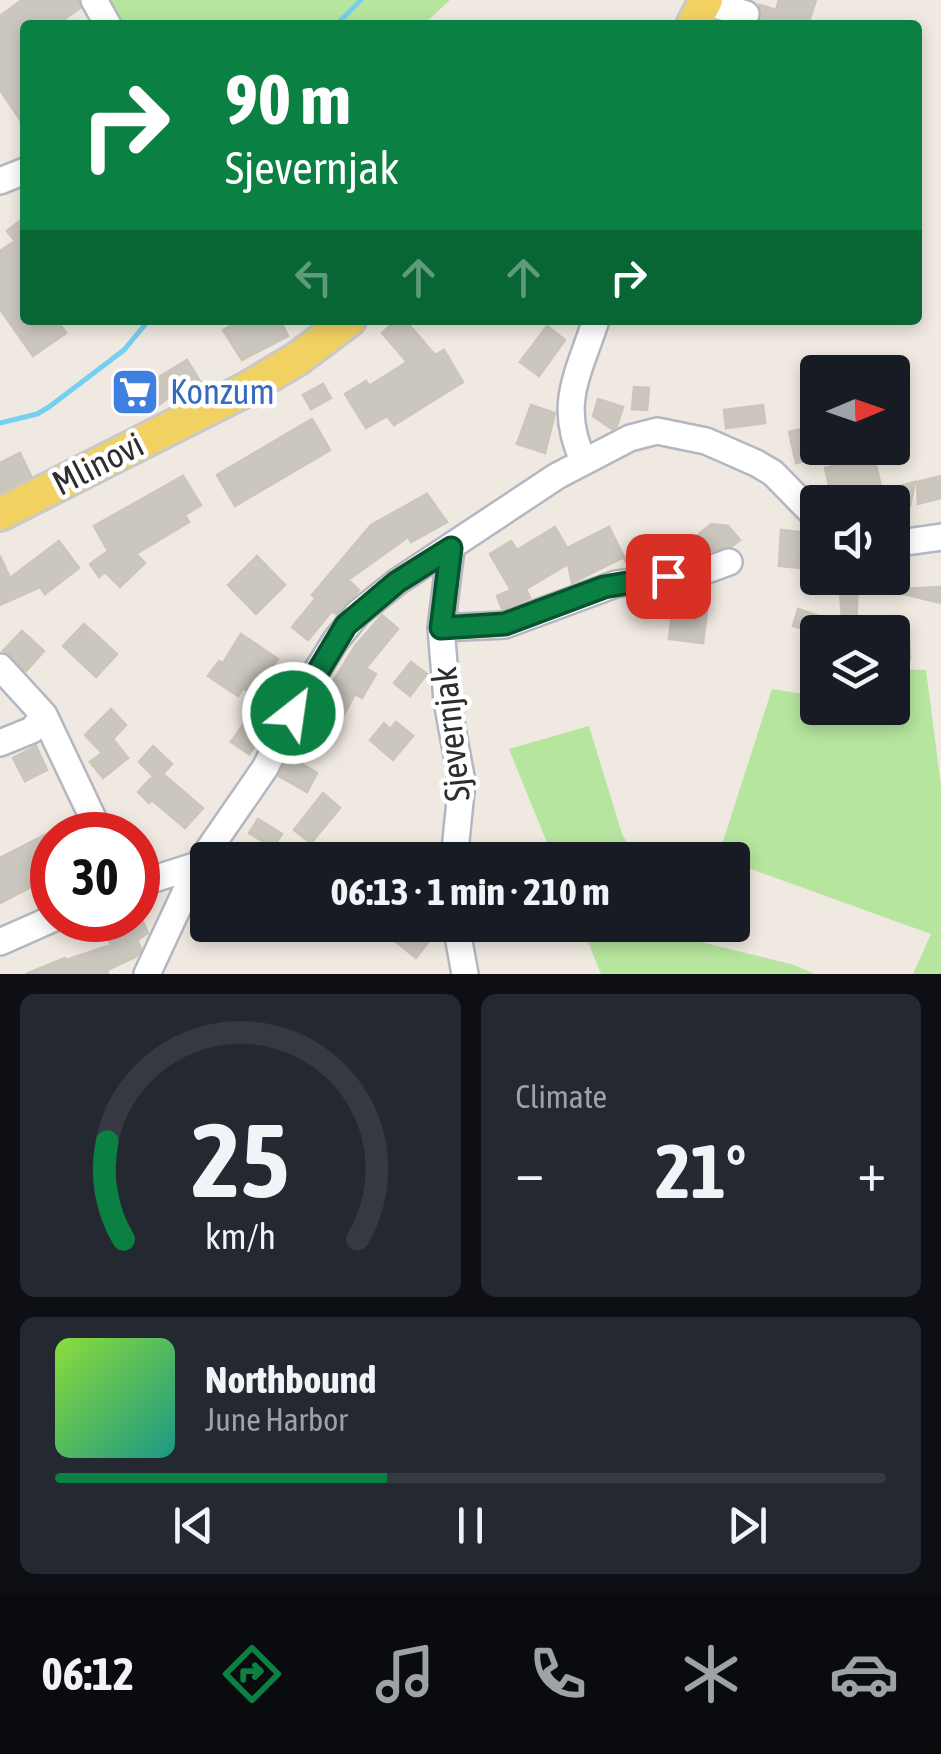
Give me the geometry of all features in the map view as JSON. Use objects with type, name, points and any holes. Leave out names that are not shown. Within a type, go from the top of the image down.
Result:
[{"type":"main road","name":"Mlinovi","points":[[0,514],[245,390],[297,359],[342,325]]},
{"type":"street","points":[[701,9],[746,14]]},
{"type":"street","points":[[584,462],[570,430],[570,414],[577,374],[594,325]]},
{"type":"street","points":[[214,842],[265,768],[306,688],[346,625],[397,582],[512,504],[584,462],[644,433],[657,431],[689,436],[729,450],[774,473],[800,500]]},
{"type":"street","points":[[910,541],[941,536]]},
{"type":"street","name":"Sjevernjak","points":[[451,548],[441,628],[447,701],[462,782],[456,842]]},
{"type":"street","points":[[441,628],[505,624],[616,584],[699,573],[730,562]]},
{"type":"street","points":[[0,668],[44,715],[90,812]]},
{"type":"street","points":[[0,743],[32,730],[44,715]]},
{"type":"street","points":[[160,877],[190,868]]},
{"type":"street","points":[[147,974],[190,882]]},
{"type":"street","points":[[0,942],[30,929]]},
{"type":"street","points":[[459,942],[465,974]]},
{"type":"green space","points":[[108,0],[450,0],[428,20],[120,20]]},
{"type":"green space","points":[[910,670],[926,670],[941,786],[941,974],[913,974],[931,934],[750,869],[750,842],[723,842],[772,689],[800,693],[800,725],[910,725]]},
{"type":"green space","points":[[589,726],[626,842],[547,842],[509,749]]},
{"type":"green space","points":[[588,942],[701,942],[815,974],[601,974]]},
{"type":"building","points":[[22,0],[78,0],[80,8],[63,20],[20,20],[20,120],[0,90],[0,16]]},
{"type":"building","points":[[779,0],[816,0],[809,20],[761,20],[760,5],[776,10]]},
{"type":"building","points":[[20,221],[20,325],[60,325],[66,333],[33,356],[0,309],[0,251],[15,241],[7,231]]},
{"type":"building","points":[[232,325],[282,325],[288,336],[242,360],[223,330]]},
{"type":"building","points":[[391,325],[409,325],[435,355],[444,350],[463,382],[394,425],[387,416],[366,428],[345,394],[366,381],[369,386],[407,362],[382,333]]},
{"type":"building","points":[[547,326],[565,340],[539,376],[520,362]]},
{"type":"building","points":[[187,360],[201,383],[175,399],[172,395],[156,407],[150,403],[139,412],[119,394],[143,372],[147,379],[154,373],[157,378]]},
{"type":"building","points":[[323,384],[331,398],[311,409],[303,395]]},
{"type":"building","points":[[634,387],[649,388],[647,410],[632,409]]},
{"type":"building","points":[[598,399],[623,407],[617,426],[612,429],[593,416]]},
{"type":"building","points":[[531,405],[555,413],[545,453],[517,444]]},
{"type":"building","points":[[763,405],[765,423],[726,428],[724,410]]},
{"type":"building","points":[[312,419],[330,450],[235,506],[217,475]]},
{"type":"building","points":[[800,429],[800,462],[796,463],[789,432]]},
{"type":"building","points":[[20,453],[31,476],[0,492],[0,463]]},
{"type":"building","points":[[876,465],[881,485],[829,485],[825,468]]},
{"type":"building","points":[[183,476],[201,505],[185,515],[189,522],[136,554],[145,563],[120,587],[105,572],[99,577],[90,564],[108,551],[94,526]]},
{"type":"building","points":[[941,476],[941,498],[918,504],[917,482]]},
{"type":"building","points":[[427,494],[447,522],[411,542],[408,537],[348,580],[359,590],[336,614],[332,611],[308,640],[292,627],[316,598],[312,595],[371,525]]},
{"type":"building","points":[[711,524],[728,526],[740,540],[711,551],[698,535]]},
{"type":"building","points":[[555,527],[567,548],[609,527],[624,557],[572,583],[568,564],[526,589],[530,598],[502,609],[497,596],[511,590],[490,554],[511,541],[517,550]]},
{"type":"building","points":[[781,530],[800,532],[799,568],[779,566]]},
{"type":"building","points":[[59,541],[79,568],[45,594],[40,587],[0,605],[0,556],[10,578]]},
{"type":"building","points":[[640,550],[646,564],[628,566],[624,558]]},
{"type":"building","points":[[257,556],[285,585],[256,614],[228,585]]},
{"type":"building","points":[[941,587],[941,603],[907,595],[910,588]]},
{"type":"building","points":[[840,595],[857,595],[857,615],[842,615]]},
{"type":"building","points":[[673,606],[707,611],[703,643],[669,639]]},
{"type":"building","points":[[798,609],[816,615],[800,615],[800,628],[793,626]]},
{"type":"building","points":[[382,615],[398,629],[366,668],[376,674],[362,698],[355,694],[329,742],[304,728],[355,646]]},
{"type":"building","points":[[84,624],[117,654],[96,677],[63,646]]},
{"type":"building","points":[[22,631],[44,651],[26,671],[3,651]]},
{"type":"building","points":[[241,634],[278,659],[267,674],[287,689],[276,711],[243,688],[238,696],[208,676],[219,661],[223,663]]},
{"type":"building","points":[[411,662],[427,674],[410,696],[394,683]]},
{"type":"building","points":[[111,709],[126,725],[113,739],[128,758],[103,778],[90,762],[102,753],[85,735]]},
{"type":"building","points":[[245,722],[263,735],[249,754],[231,742]]},
{"type":"building","points":[[396,722],[413,736],[393,760],[370,740],[384,723],[390,729]]},
{"type":"building","points":[[36,746],[47,770],[25,781],[13,758]]},
{"type":"building","points":[[153,746],[172,764],[163,774],[203,808],[185,828],[138,792],[153,776],[139,762]]},
{"type":"building","points":[[289,756],[317,773],[307,792],[279,776]]},
{"type":"building","points":[[323,793],[340,808],[312,842],[294,830]]},
{"type":"building","points":[[258,819],[282,834],[277,842],[263,842],[249,833]]},
{"type":"building","points":[[30,843],[30,887],[0,903],[0,858]]},
{"type":"building","points":[[110,942],[138,942],[141,949],[137,956],[107,970],[108,974],[26,974],[65,958],[111,945]]},
{"type":"building","points":[[396,942],[428,942],[416,958]]},
{"type":"waterway","points":[[341,20],[361,0]]},
{"type":"waterway","points":[[0,423],[49,407],[124,350],[145,325]]},
{"type":"place","name":"Konzum","points":[[135,392]]},
{"type":"route","points":[[293,713],[346,625],[358,612],[451,548],[441,628],[505,624],[604,587],[668,576]]}]
